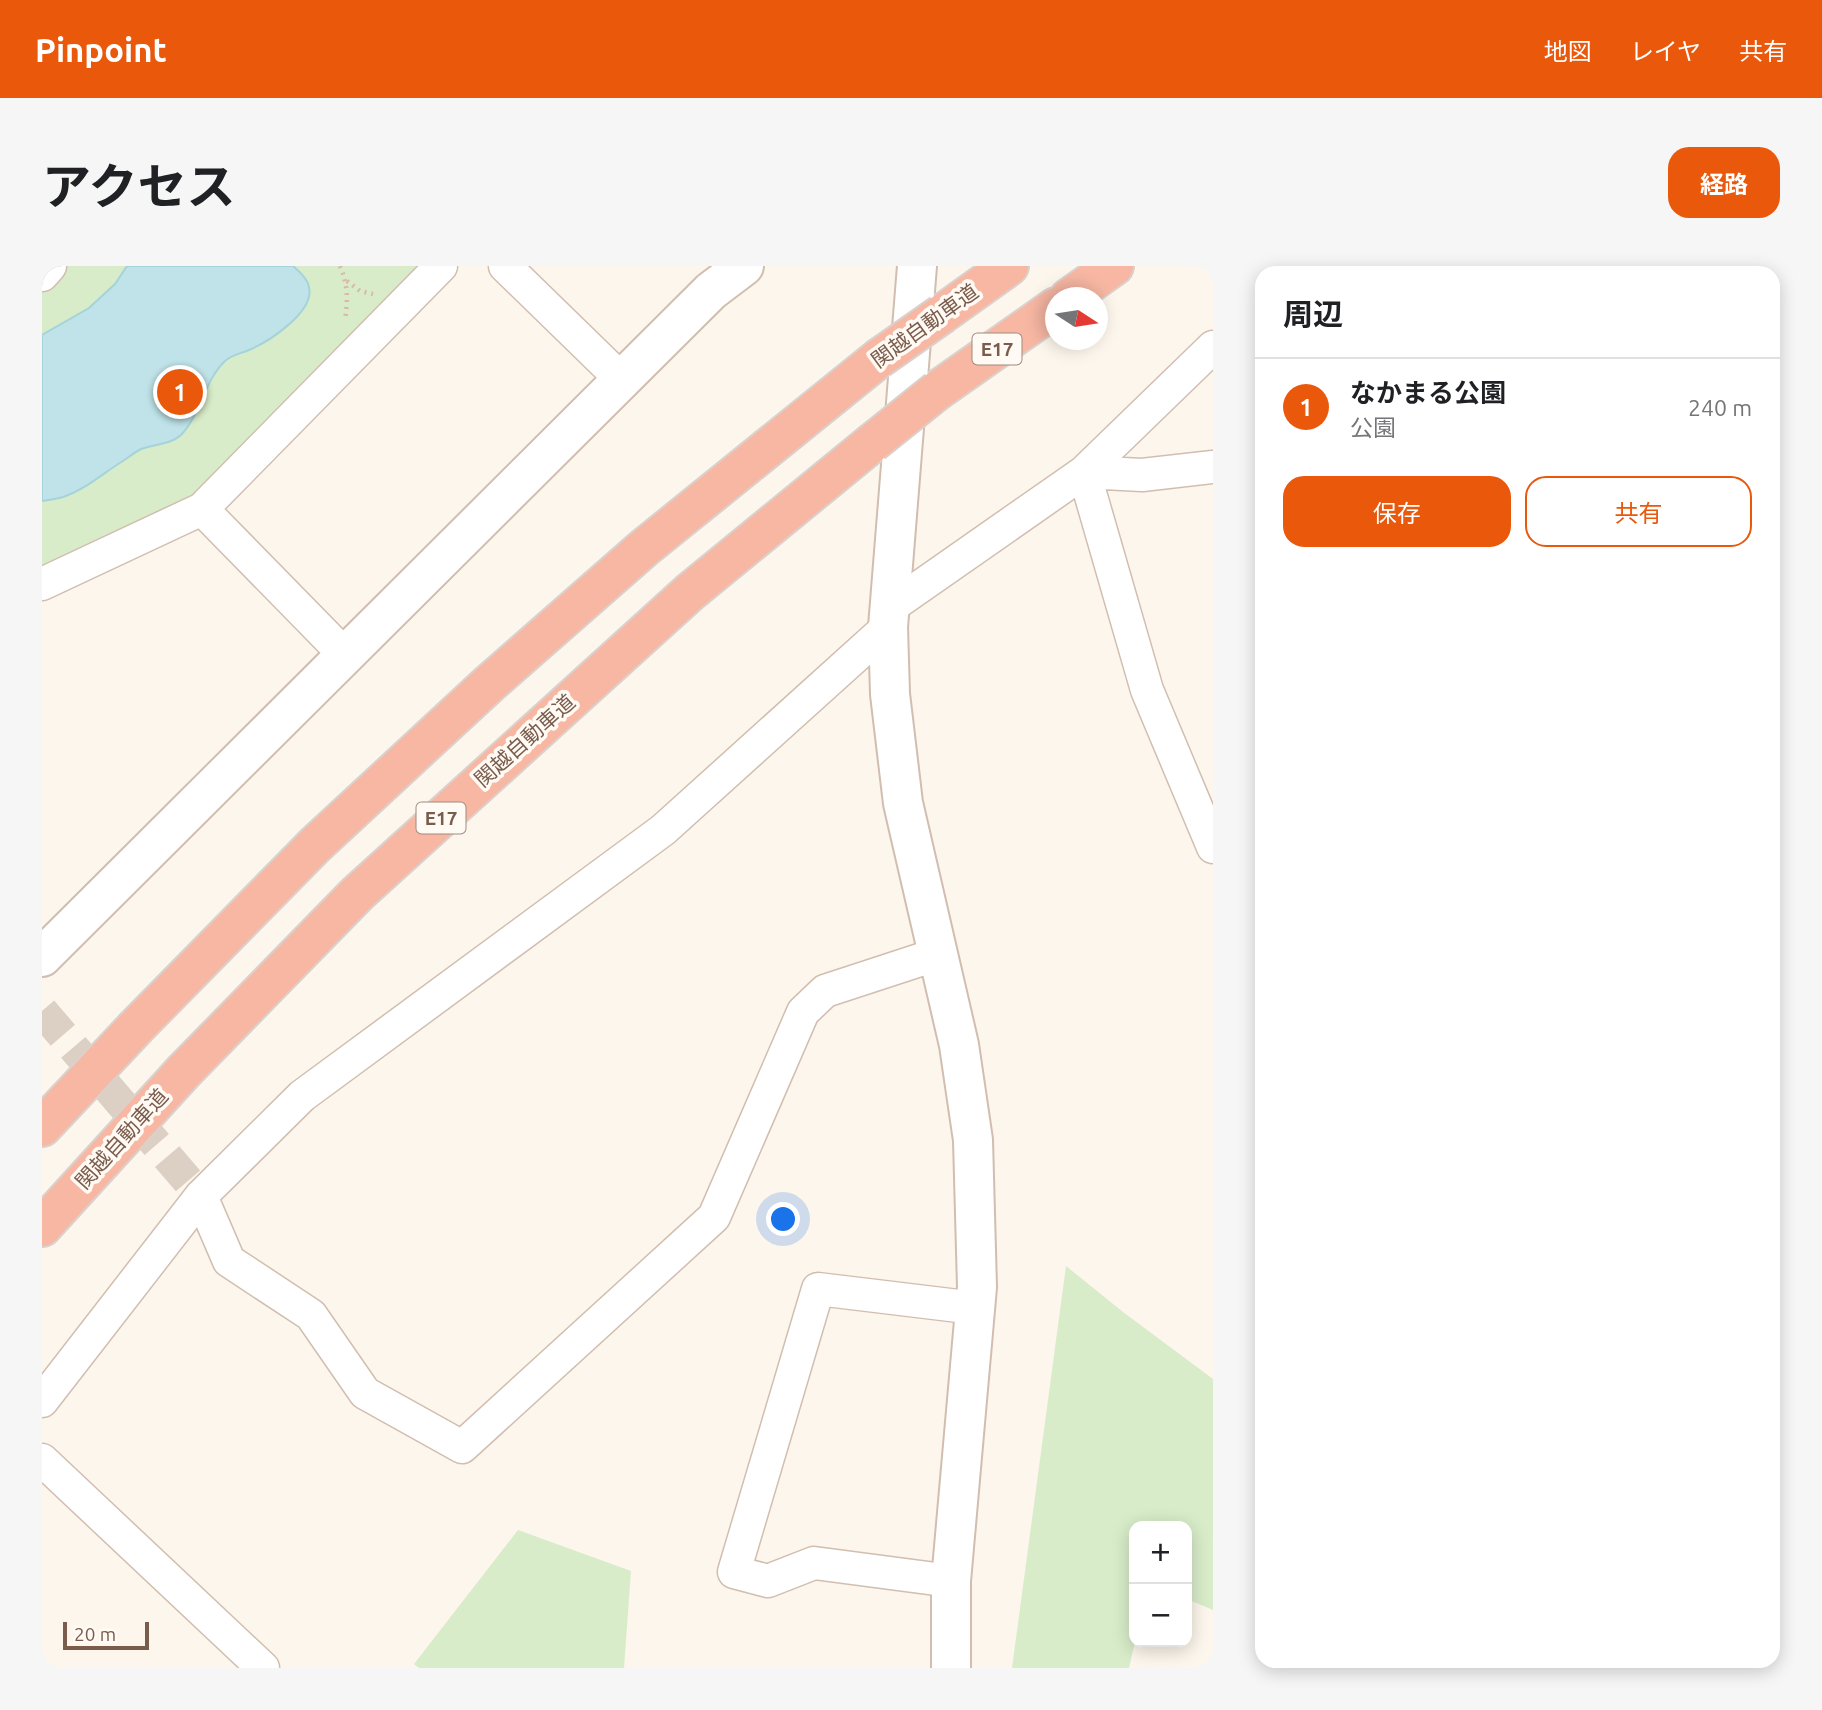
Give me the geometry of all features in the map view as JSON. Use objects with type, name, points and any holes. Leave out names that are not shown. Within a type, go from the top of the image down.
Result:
[{"type":"highway","name":"関越自動車道","points":[[42,1127],[315,845],[471,701],[644,548],[878,359],[1009,266]]},
{"type":"highway","points":[[1084,287],[1114,266]]},
{"type":"highway","name":"関越自動車道","points":[[42,1227],[184,1071],[357,894],[690,592],[939,390],[1045,314]]},
{"type":"street","points":[[42,275],[50,266]]},
{"type":"street","points":[[42,584],[202,509],[441,266]]},
{"type":"street","points":[[505,266],[621,379]]},
{"type":"street","points":[[42,957],[621,379],[712,278],[744,266]]},
{"type":"street","points":[[917,266],[888,618],[890,694],[903,803],[959,1045],[973,1140],[977,1287],[951,1581],[951,1668]]},
{"type":"street","points":[[42,1401],[201,1196],[302,1096],[663,830],[888,618],[1084,472],[1213,347]]},
{"type":"street","points":[[1084,472],[1142,475],[1213,467]]},
{"type":"street","points":[[1084,472],[1147,690],[1213,847]]},
{"type":"street","points":[[202,509],[345,655]]},
{"type":"street","points":[[201,1196],[229,1261],[311,1315],[365,1393],[462,1447],[714,1217],[803,1012],[825,992],[938,954]]},
{"type":"street","points":[[951,1581],[814,1563],[768,1581],[734,1572],[818,1289],[975,1308]]},
{"type":"street","points":[[42,1460],[263,1668]]},
{"type":"path","points":[[340,266],[346,281],[344,324]]},
{"type":"path","points":[[346,281],[360,291],[376,293],[367,305]]},
{"type":"green space","points":[[50,266],[441,266],[202,509],[42,584],[42,275]]},
{"type":"green space","points":[[1066,1266],[1213,1379],[1213,1610],[1192,1601],[1192,1521],[1129,1521],[1129,1647],[1134,1647],[1129,1668],[1012,1668]]},
{"type":"green space","points":[[518,1530],[631,1571],[624,1668],[419,1668],[414,1664]]},
{"type":"water","points":[[127,266],[293,266],[307,281],[309,297],[298,316],[278,333],[225,361],[212,378],[188,427],[181,435],[167,443],[141,449],[71,494],[42,501],[42,335],[89,308],[115,284]]},
{"type":"tunnel","points":[[42,1011],[201,1196]]},
{"type":"place","name":"なかまる公園","points":[[180,392]]}]
